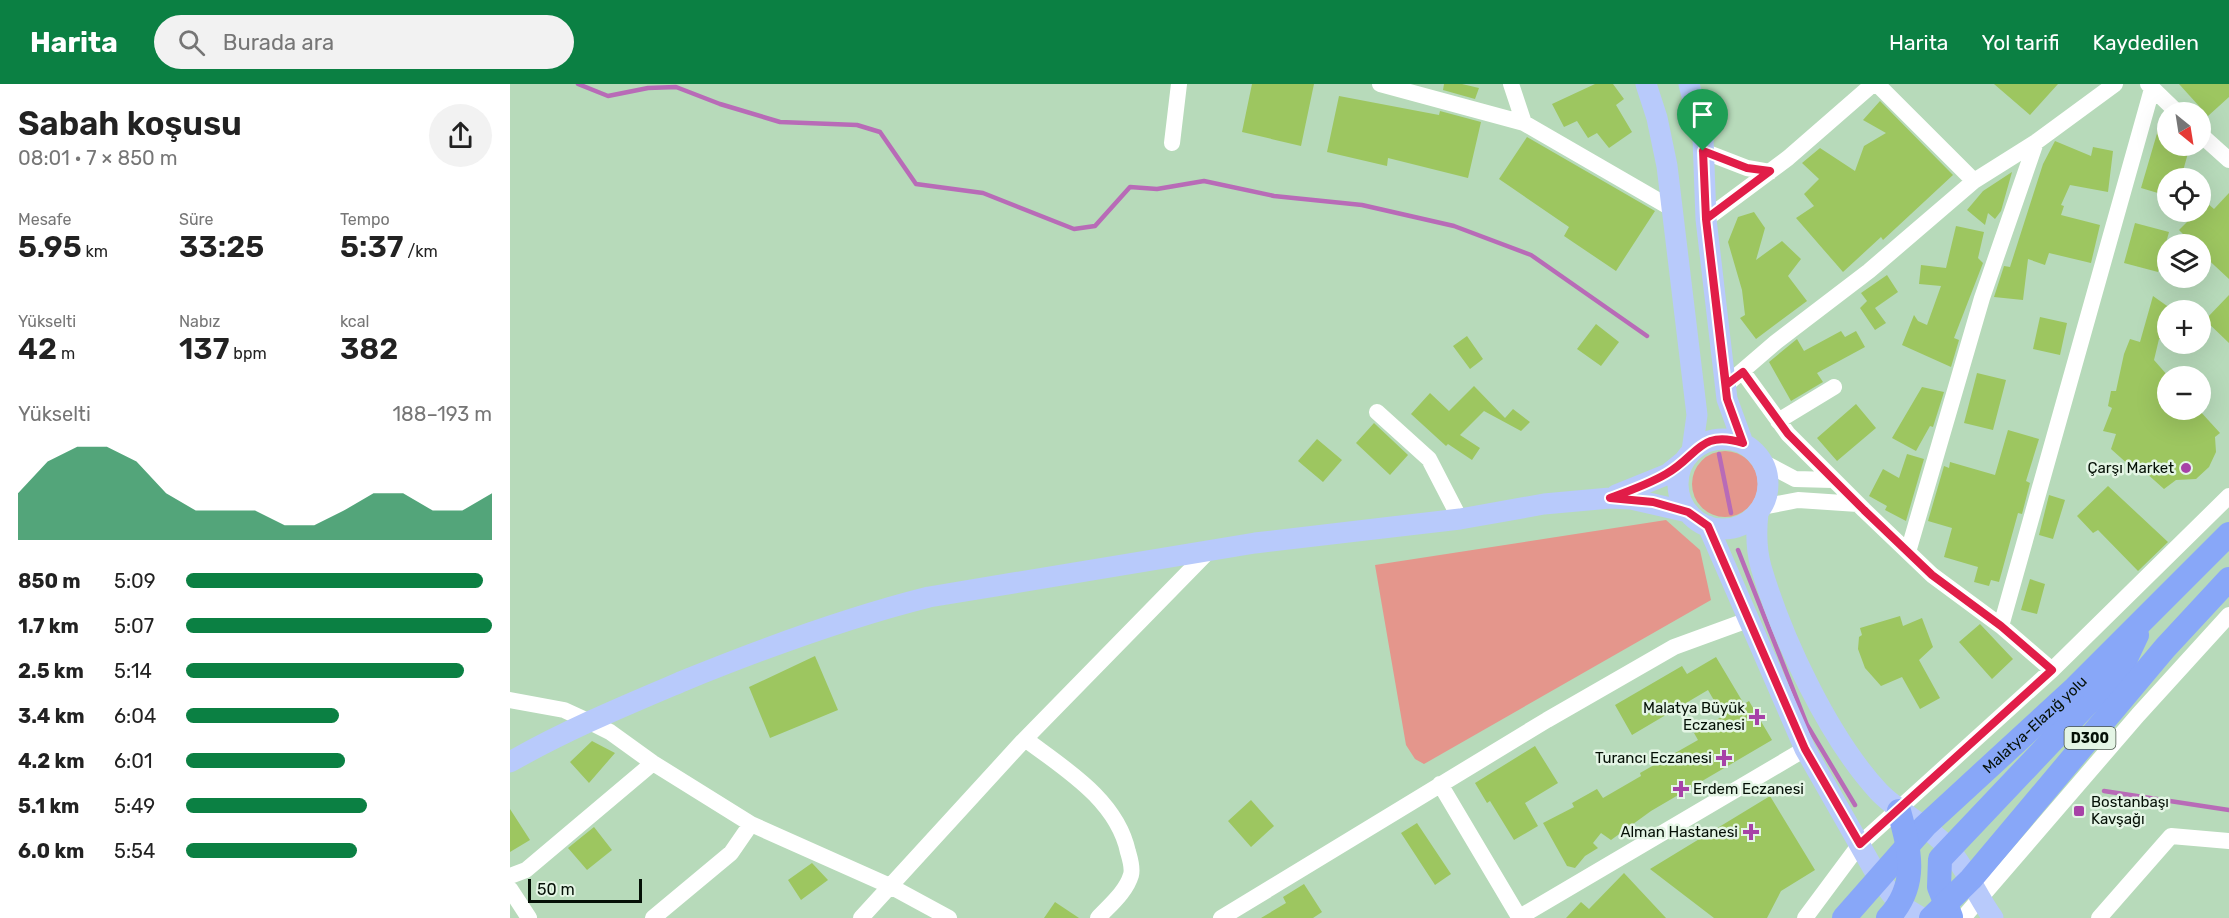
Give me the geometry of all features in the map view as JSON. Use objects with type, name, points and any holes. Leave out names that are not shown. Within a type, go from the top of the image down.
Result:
[{"type":"highway","name":"Malatya-Elazığ yolu","points":[[1844,918],[1925,826],[2075,688],[2229,534]]},
{"type":"highway","name":"D300","points":[[1947,915],[1978,880],[2165,648],[2229,579]]},
{"type":"highway","points":[[1947,915],[1939,887],[1940,859],[2122,667],[2146,616]]},
{"type":"highway","points":[[1874,883],[1894,912],[1908,886],[1907,846],[1899,811]]},
{"type":"highway","points":[[1953,844],[1978,880]]},
{"type":"main road","points":[[1646,84],[1663,147],[1697,415],[1678,488],[1688,512]]},
{"type":"main road","points":[[1689,84],[1703,138],[1706,219],[1726,385],[1731,414],[1743,443]]},
{"type":"main road","points":[[1610,498],[1668,474],[1688,456],[1717,439],[1743,443],[1755,451],[1763,462],[1768,485],[1756,531],[1761,566],[1800,666],[1832,726],[1861,769],[1899,811],[1953,844]]},
{"type":"main road","points":[[510,762],[588,720],[772,644],[881,609],[975,588],[1207,553],[1255,543],[1460,519],[1544,504],[1610,498],[1653,502],[1688,512],[1708,526],[1733,528],[1751,520],[1760,510]]},
{"type":"main road","points":[[1708,526],[1805,749],[1860,844],[1874,883]]},
{"type":"main road","points":[[1978,880],[1993,918]]},
{"type":"main road","points":[[1894,912],[1922,918]]},
{"type":"street","points":[[1173,143],[1179,84]]},
{"type":"street","points":[[1380,84],[1524,123],[1671,208]]},
{"type":"street","points":[[1511,84],[1524,123]]},
{"type":"street","points":[[1706,219],[1770,171],[1875,84],[1974,181]]},
{"type":"street","points":[[1726,385],[1776,342],[1869,271],[1974,181],[2036,142],[2115,84]]},
{"type":"street","points":[[2001,626],[2150,87],[2166,102]]},
{"type":"street","points":[[1908,552],[1982,298],[2036,142]]},
{"type":"street","points":[[2211,144],[2229,160]]},
{"type":"street","points":[[1703,151],[1747,168],[1770,171]]},
{"type":"street","points":[[1743,372],[1778,421],[1833,480],[1932,575],[2001,626],[2052,670]]},
{"type":"street","points":[[1778,421],[1834,387]]},
{"type":"street","points":[[1377,412],[1429,459],[1460,519]]},
{"type":"street","points":[[1763,462],[1795,479],[1833,480]]},
{"type":"street","points":[[1805,918],[1860,844],[2052,670],[2229,496]]},
{"type":"street","points":[[1760,510],[1814,500],[1858,504]]},
{"type":"street","points":[[861,918],[1025,739],[1207,553]]},
{"type":"street","points":[[1978,880],[2138,715],[2229,615]]},
{"type":"street","points":[[1221,918],[1440,784],[1674,647],[1748,620]]},
{"type":"street","points":[[510,700],[564,710],[588,720],[751,824],[890,886],[949,918]]},
{"type":"street","points":[[1025,739],[1068,771],[1113,811],[1126,844],[1132,872],[1125,889],[1098,918]]},
{"type":"street","points":[[1440,784],[1519,918],[1805,749]]},
{"type":"street","points":[[510,876],[526,870],[653,763]]},
{"type":"street","points":[[653,918],[731,853],[751,824]]},
{"type":"street","points":[[2099,918],[2171,836],[2229,841]]},
{"type":"street","points":[[510,889],[529,918]]},
{"type":"shaded area","points":[[1725,451],[1738,454],[1748,461],[1755,471],[1758,484],[1755,497],[1748,507],[1738,514],[1725,517],[1712,514],[1702,507],[1695,497],[1692,484],[1695,471],[1702,461],[1712,454]]},
{"type":"shaded area","points":[[1666,520],[1700,550],[1711,600],[1424,764],[1415,759],[1406,745],[1375,565]]},
{"type":"building","points":[[1252,84],[1314,84],[1301,146],[1242,132]]},
{"type":"building","points":[[1444,84],[1462,84],[1479,88],[1475,99],[1443,90]]},
{"type":"building","points":[[1595,84],[1613,84],[1624,99],[1616,105],[1632,132],[1609,148],[1597,133],[1588,138],[1577,121],[1564,127],[1552,104]]},
{"type":"building","points":[[1994,84],[2058,84],[2030,115]]},
{"type":"building","points":[[2179,84],[2229,84],[2229,97],[2211,113],[2211,102],[2195,102]]},
{"type":"building","points":[[1339,96],[1439,115],[1440,111],[1481,122],[1468,178],[1388,158],[1387,166],[1327,152]]},
{"type":"building","points":[[1880,101],[1953,175],[1883,240],[1881,237],[1843,272],[1796,218],[1814,206],[1804,194],[1819,179],[1802,163],[1820,148],[1855,171],[1864,146],[1886,133],[1863,120]]},
{"type":"building","points":[[2157,133],[2157,156],[2187,156],[2184,168],[2157,168],[2157,193],[2141,188]]},
{"type":"building","points":[[1527,137],[1655,211],[1616,271],[1564,236],[1569,227],[1499,179]]},
{"type":"building","points":[[2055,141],[2091,156],[2093,147],[2113,151],[2108,192],[2070,185],[2061,205],[2064,206],[2061,215],[2100,225],[2091,263],[2049,253],[2045,265],[2028,259],[2023,300],[1994,297],[2004,266],[2010,267],[2043,164]]},
{"type":"building","points":[[2012,172],[2001,211],[1995,219],[1988,213],[1985,225],[1967,210],[1983,191]]},
{"type":"building","points":[[2229,193],[2229,279],[2211,262],[2211,234],[2183,234],[2179,230],[2187,222],[2211,222],[2211,206],[2214,209]]},
{"type":"building","points":[[1754,212],[1765,228],[1756,260],[1782,241],[1801,259],[1788,276],[1807,301],[1756,339],[1740,318],[1745,315],[1742,290],[1728,242],[1738,217]]},
{"type":"building","points":[[2135,223],[2169,232],[2168,234],[2157,234],[2157,272],[2124,263]]},
{"type":"building","points":[[1956,226],[1984,232],[1978,258],[1983,263],[1954,338],[1959,340],[1951,367],[1902,345],[1914,315],[1918,321],[1927,325],[1941,286],[1919,284],[1921,265],[1946,268]]},
{"type":"building","points":[[1887,275],[1898,292],[1875,308],[1886,323],[1875,330],[1860,308],[1867,301],[1861,293]]},
{"type":"building","points":[[2229,295],[2229,343],[2211,326],[2211,314]]},
{"type":"building","points":[[2153,296],[2159,300],[2157,347],[2154,360],[2159,366],[2157,366],[2157,420],[2208,420],[2220,433],[2215,437],[2216,452],[2209,467],[2196,479],[2176,480],[2164,489],[2135,463],[2130,466],[2111,449],[2116,434],[2103,431],[2112,408],[2108,406],[2111,391],[2116,391],[2124,354],[2130,339],[2140,342]]},
{"type":"building","points":[[2040,317],[2067,323],[2060,355],[2033,349]]},
{"type":"building","points":[[1596,324],[1619,342],[1601,366],[1577,349]]},
{"type":"building","points":[[1841,331],[1845,337],[1856,331],[1865,347],[1817,373],[1823,382],[1791,401],[1769,362],[1797,339],[1804,351]]},
{"type":"building","points":[[1467,336],[1483,359],[1470,369],[1453,346]]},
{"type":"building","points":[[1977,373],[2006,380],[1993,430],[1964,423]]},
{"type":"building","points":[[1474,386],[1505,418],[1513,409],[1530,422],[1521,431],[1484,411],[1460,435],[1480,448],[1472,460],[1448,444],[1446,446],[1411,414],[1430,393],[1449,411]]},
{"type":"building","points":[[1922,387],[1944,392],[1933,427],[1930,426],[1916,451],[1892,438]]},
{"type":"building","points":[[1856,404],[1876,428],[1837,461],[1817,438]]},
{"type":"building","points":[[1374,423],[1408,455],[1390,475],[1356,443]]},
{"type":"building","points":[[2008,430],[2039,439],[2026,481],[2030,483],[2022,514],[2018,513],[1999,582],[1991,580],[1989,586],[1974,582],[1978,567],[1944,557],[1952,528],[1928,521],[1944,466],[1949,468],[1950,462],[1995,475]]},
{"type":"building","points":[[1317,439],[1342,460],[1323,482],[1298,461]]},
{"type":"building","points":[[1907,454],[1924,459],[1906,521],[1885,510],[1887,506],[1869,496],[1883,469],[1899,478]]},
{"type":"building","points":[[2108,486],[2168,542],[2138,571],[2098,530],[2093,533],[2077,516]]},
{"type":"building","points":[[2049,495],[2065,500],[2053,539],[2039,535]]},
{"type":"building","points":[[2030,579],[2045,584],[2037,614],[2021,610]]},
{"type":"building","points":[[1900,616],[1903,626],[1922,618],[1933,647],[1919,660],[1940,698],[1920,709],[1902,677],[1881,686],[1865,668],[1858,649],[1859,637],[1862,635],[1860,628]]},
{"type":"building","points":[[1980,624],[2013,659],[1992,679],[1959,642]]},
{"type":"building","points":[[815,656],[838,710],[770,738],[749,687]]},
{"type":"building","points":[[1716,657],[1744,704],[1749,701],[1772,740],[1651,811],[1611,840],[1601,833],[1593,843],[1598,848],[1585,856],[1575,868],[1567,866],[1543,823],[1574,807],[1572,803],[1597,789],[1603,798],[1641,776],[1640,773],[1698,740],[1694,733],[1723,716],[1708,690],[1632,735],[1615,705],[1682,666],[1687,674]]},
{"type":"building","points":[[592,741],[615,753],[589,783],[570,762]]},
{"type":"building","points":[[1535,746],[1558,783],[1525,803],[1538,826],[1514,840],[1490,801],[1487,803],[1475,783]]},
{"type":"building","name":"Alman Hastanesi","points":[[1770,796],[1815,870],[1781,891],[1767,918],[1714,918],[1650,869]]},
{"type":"building","points":[[1251,800],[1274,826],[1251,847],[1228,821]]},
{"type":"building","points":[[510,809],[530,840],[510,852]]},
{"type":"building","points":[[1417,823],[1451,874],[1435,885],[1401,833]]},
{"type":"building","points":[[594,827],[612,850],[587,870],[568,848]]},
{"type":"building","points":[[812,863],[828,880],[801,900],[788,880]]},
{"type":"building","points":[[1624,873],[1666,918],[1566,918],[1581,902],[1589,909]]},
{"type":"building","points":[[1304,884],[1322,912],[1313,918],[1261,918],[1286,903],[1283,897]]},
{"type":"building","points":[[1055,902],[1079,918],[1044,918]]},
{"type":"waterway","points":[[578,84],[608,96],[648,88],[676,87],[720,104],[780,122],[857,125],[880,132],[916,184],[983,193],[1074,229],[1095,226],[1130,187],[1157,189],[1204,181],[1274,196],[1362,205],[1454,226],[1531,255],[1647,336]]},
{"type":"waterway","points":[[1719,454],[1731,513]]},
{"type":"waterway","points":[[1738,550],[1807,725],[1855,805]]},
{"type":"waterway","points":[[2104,791],[2229,810]]},
{"type":"place","name":"Çarşı Market","points":[[2186,468]]},
{"type":"place","name":"Malatya Büyük Eczanesi","points":[[1757,717]]},
{"type":"place","name":"Turancı Eczanesi","points":[[1724,758]]},
{"type":"place","name":"Erdem Eczanesi","points":[[1681,789]]},
{"type":"place","name":"Bostanbaşı Kavşağı","points":[[2079,811]]},
{"type":"place","name":"Alman Hastanesi","points":[[1751,832]]},
{"type":"route","points":[[1703,151],[1706,219],[1727,399],[1743,443],[1730,439],[1717,439],[1704,443],[1668,474],[1610,498],[1631,498],[1653,502],[1688,512],[1695,520],[1708,526],[1728,569],[1763,658],[1805,749],[1860,844],[1971,746],[2052,670],[2001,626],[1932,575],[1811,460],[1767,407],[1743,372],[1726,385],[1706,219],[1770,171],[1747,168],[1703,151]]}]
